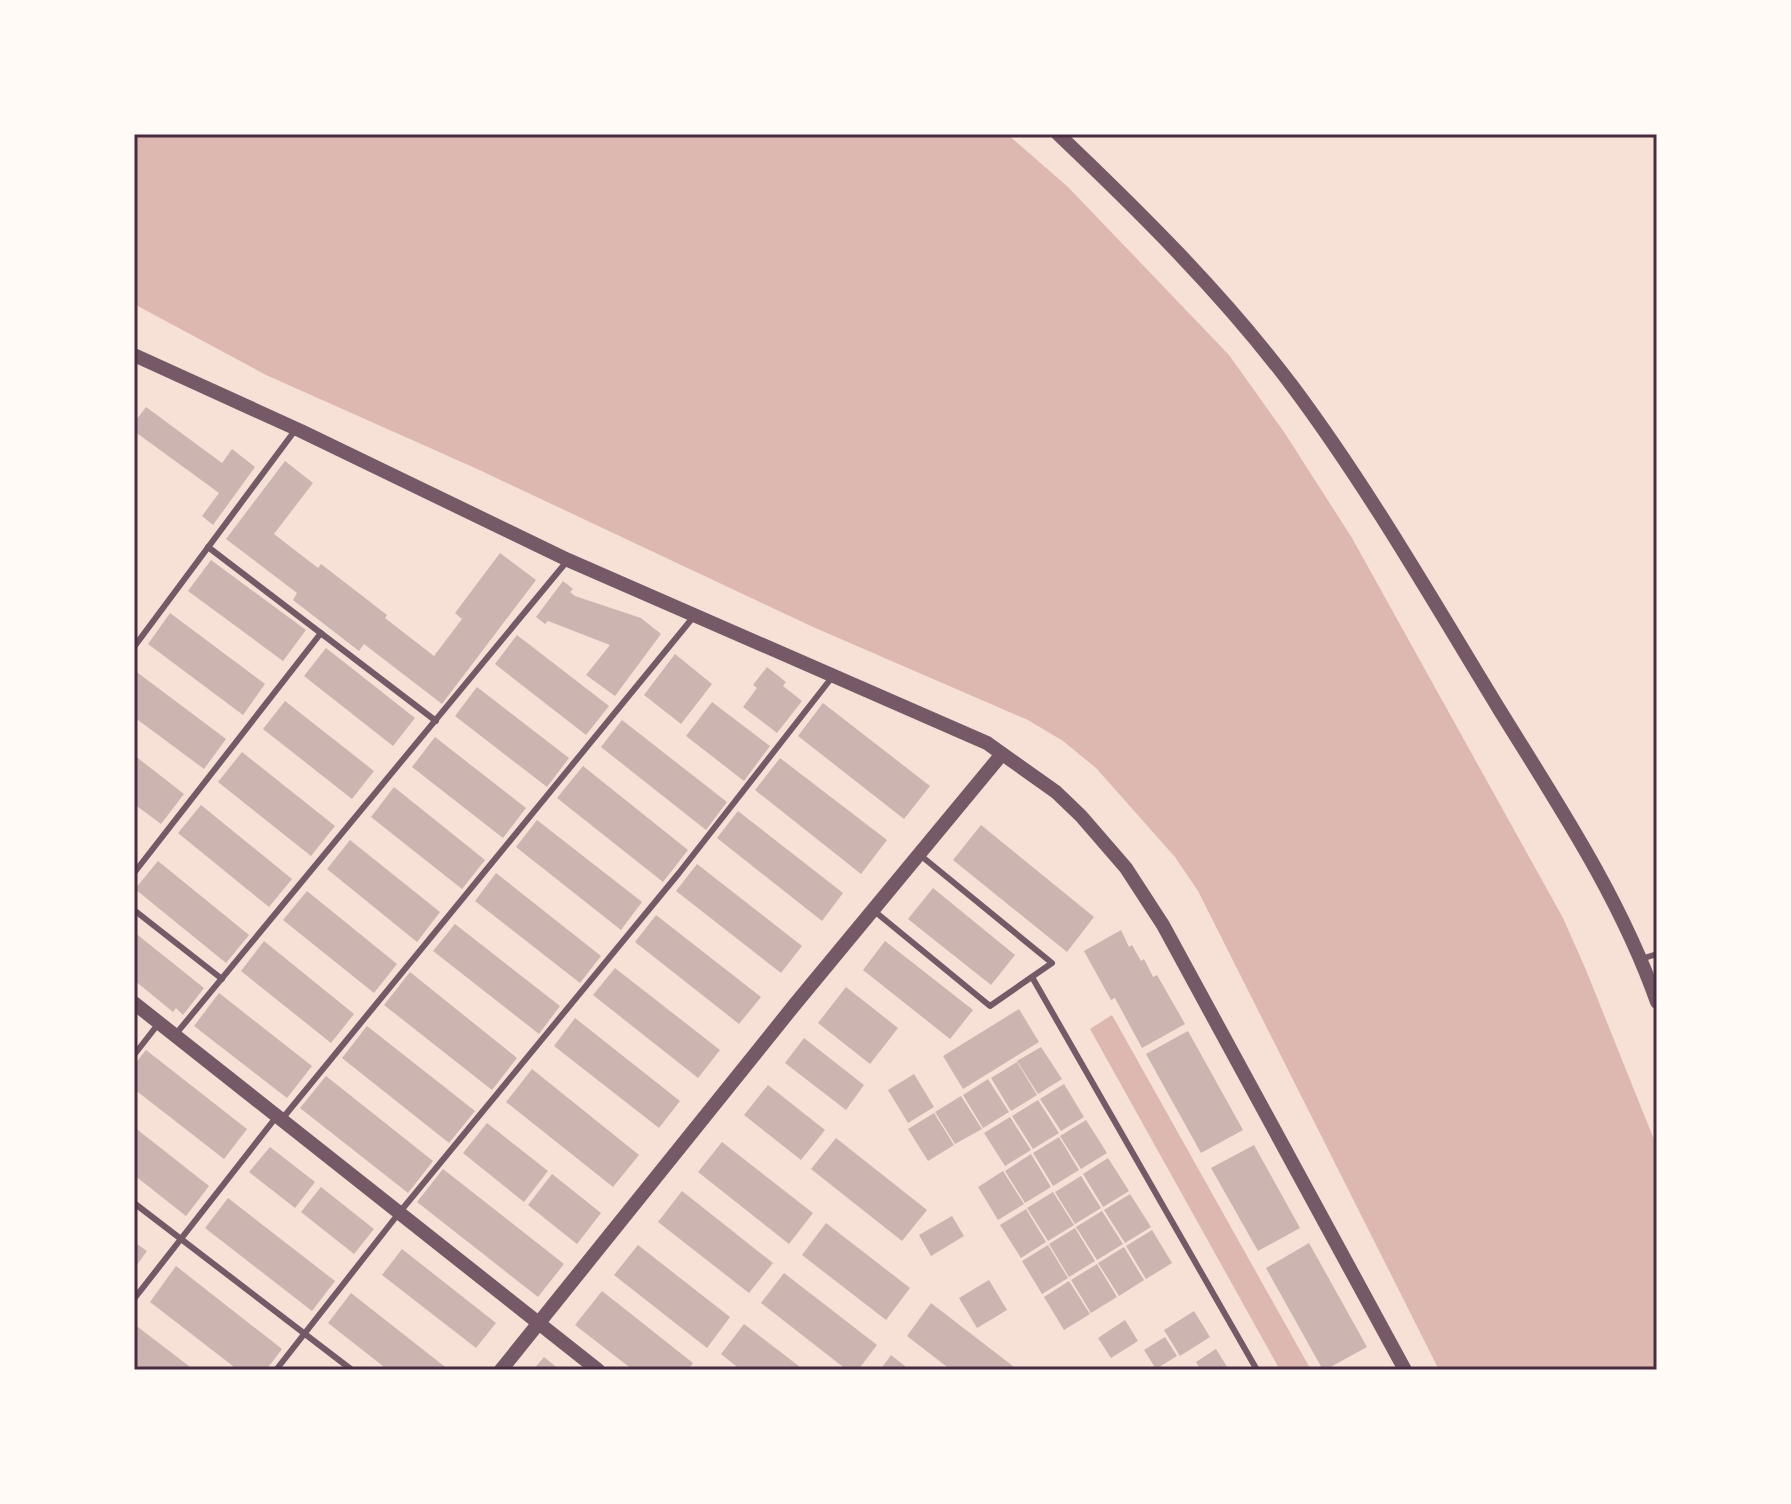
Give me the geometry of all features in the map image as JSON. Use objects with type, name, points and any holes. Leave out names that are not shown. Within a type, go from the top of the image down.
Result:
[{"type":"street","points":[[1058,134],[1200,277],[1293,387],[1424,585],[1552,795],[1618,911],[1657,1002]]},
{"type":"street","points":[[134,355],[568,560],[987,743],[1056,792],[1104,841],[1146,896],[1405,1370]]},
{"type":"street","points":[[501,1370],[1002,754]]},
{"type":"street","points":[[134,1003],[598,1370]]},
{"type":"lane","points":[[134,647],[296,429]]},
{"type":"lane","points":[[208,547],[436,721]]},
{"type":"lane","points":[[175,1035],[568,560]]},
{"type":"lane","points":[[134,1299],[280,1117],[695,615]]},
{"type":"lane","points":[[134,873],[321,633]]},
{"type":"lane","points":[[276,1370],[399,1213],[669,885],[833,676]]},
{"type":"lane","points":[[873,910],[990,1006],[1052,963],[920,855]]},
{"type":"lane","points":[[134,910],[222,979]]},
{"type":"lane","points":[[1641,959],[1657,954]]},
{"type":"lane","points":[[1032,977],[1257,1370]]},
{"type":"lane","points":[[134,1055],[159,1022]]},
{"type":"lane","points":[[134,1203],[352,1370]]},
{"type":"shaded area","points":[[134,134],[1007,134],[1068,187],[1229,355],[1284,432],[1352,538],[1563,918],[1657,1147],[1657,1370],[1439,1370],[1198,891],[1175,857],[1096,768],[1063,741],[1028,720],[813,627],[475,468],[266,375],[134,304]]},
{"type":"shaded area","points":[[1112,1015],[1311,1370],[1280,1370],[1090,1029]]},
{"type":"building","points":[[146,407],[222,463],[232,449],[255,467],[213,525],[202,516],[219,493],[134,431],[134,423]]},
{"type":"building","points":[[285,461],[313,483],[274,534],[318,568],[321,564],[434,656],[462,619],[455,613],[500,553],[536,580],[442,704],[364,644],[359,651],[293,600],[297,593],[226,539]]},
{"type":"building","points":[[211,560],[306,630],[283,661],[188,591]]},
{"type":"building","points":[[563,581],[573,589],[570,592],[575,596],[641,618],[661,634],[615,696],[586,675],[610,645],[548,621],[545,624],[536,617]]},
{"type":"building","points":[[170,613],[265,684],[243,715],[148,644]]},
{"type":"building","points":[[517,635],[609,706],[586,735],[495,664]]},
{"type":"building","points":[[326,648],[415,718],[393,746],[304,676]]},
{"type":"building","points":[[675,654],[712,684],[681,724],[644,695]]},
{"type":"building","points":[[767,667],[786,682],[783,686],[802,701],[777,733],[743,707],[757,688],[753,685]]},
{"type":"building","points":[[134,670],[226,739],[204,769],[134,717]]},
{"type":"building","points":[[477,687],[569,758],[547,787],[455,716]]},
{"type":"building","points":[[285,701],[374,771],[352,799],[263,729]]},
{"type":"building","points":[[712,702],[770,746],[744,781],[686,736]]},
{"type":"building","points":[[823,703],[930,786],[904,819],[798,736]]},
{"type":"building","points":[[622,720],[727,802],[706,830],[601,747]]},
{"type":"building","points":[[435,737],[526,808],[503,838],[412,767]]},
{"type":"building","points":[[242,752],[335,826],[311,856],[218,782]]},
{"type":"building","points":[[134,755],[184,794],[161,824],[134,804]]},
{"type":"building","points":[[780,758],[887,840],[861,874],[755,790]]},
{"type":"building","points":[[583,766],[688,850],[663,882],[557,798]]},
{"type":"building","points":[[394,787],[485,860],[462,889],[371,817]]},
{"type":"building","points":[[201,805],[292,879],[269,907],[178,833]]},
{"type":"building","points":[[738,811],[843,893],[822,921],[717,838]]},
{"type":"building","points":[[537,820],[642,902],[621,930],[516,847]]},
{"type":"building","points":[[981,825],[1094,917],[1067,952],[953,860]]},
{"type":"building","points":[[350,840],[440,912],[417,942],[327,869]]},
{"type":"building","points":[[158,861],[249,935],[226,963],[135,889]]},
{"type":"building","points":[[697,864],[802,946],[781,973],[676,891]]},
{"type":"building","points":[[496,873],[601,956],[580,983],[475,901]]},
{"type":"building","points":[[933,888],[1015,955],[991,985],[908,919]]},
{"type":"building","points":[[307,891],[397,964],[374,993],[283,920]]},
{"type":"building","points":[[656,915],[761,997],[739,1024],[635,942]]},
{"type":"building","points":[[455,924],[560,1006],[539,1034],[433,951]]},
{"type":"building","points":[[1121,930],[1129,947],[1132,945],[1141,961],[1144,959],[1153,977],[1157,975],[1185,1024],[1142,1048],[1115,998],[1111,1000],[1084,951]]},
{"type":"building","points":[[134,932],[204,988],[183,1015],[176,1008],[173,1012],[134,980]]},
{"type":"building","points":[[264,941],[354,1014],[331,1043],[241,971]]},
{"type":"building","points":[[885,941],[973,1010],[950,1039],[863,970]]},
{"type":"building","points":[[615,968],[720,1050],[698,1078],[593,995]]},
{"type":"building","points":[[410,972],[517,1058],[492,1090],[384,1005]]},
{"type":"building","points":[[846,987],[898,1028],[870,1064],[818,1023]]},
{"type":"building","points":[[219,993],[312,1066],[287,1098],[194,1026]]},
{"type":"building","points":[[1019,1009],[1039,1042],[963,1089],[943,1056]]},
{"type":"building","points":[[575,1018],[680,1101],[659,1128],[554,1046]]},
{"type":"building","points":[[367,1026],[475,1111],[449,1143],[342,1058]]},
{"type":"building","points":[[1188,1031],[1243,1130],[1201,1153],[1146,1054]]},
{"type":"building","points":[[804,1038],[864,1085],[846,1110],[785,1063]]},
{"type":"building","points":[[1041,1047],[1062,1079],[1038,1094],[1017,1061]]},
{"type":"building","points":[[146,1050],[247,1129],[224,1159],[134,1089],[134,1065]]},
{"type":"building","points":[[1017,1062],[1037,1095],[1011,1111],[991,1078]]},
{"type":"building","points":[[532,1069],[639,1155],[613,1187],[506,1102]]},
{"type":"building","points":[[914,1074],[934,1107],[908,1123],[888,1090]]},
{"type":"building","points":[[326,1076],[433,1161],[408,1193],[300,1108]]},
{"type":"building","points":[[988,1079],[1009,1112],[983,1128],[963,1095]]},
{"type":"building","points":[[1064,1084],[1084,1117],[1061,1131],[1040,1099]]},
{"type":"building","points":[[768,1085],[825,1130],[801,1160],[744,1115]]},
{"type":"building","points":[[961,1096],[982,1129],[955,1144],[935,1112]]},
{"type":"building","points":[[1038,1100],[1059,1133],[1033,1149],[1012,1116]]},
{"type":"building","points":[[934,1113],[954,1145],[928,1161],[908,1129]]},
{"type":"building","points":[[1010,1117],[1031,1150],[1005,1166],[984,1133]]},
{"type":"building","points":[[1086,1120],[1107,1153],[1081,1169],[1060,1136]]},
{"type":"building","points":[[487,1123],[548,1171],[524,1202],[463,1153]]},
{"type":"building","points":[[134,1127],[209,1186],[186,1216],[134,1175]]},
{"type":"building","points":[[1059,1137],[1079,1170],[1053,1186],[1033,1153]]},
{"type":"building","points":[[836,1138],[927,1210],[902,1241],[811,1169]]},
{"type":"building","points":[[722,1142],[813,1213],[789,1244],[698,1172]]},
{"type":"building","points":[[1254,1145],[1300,1228],[1258,1251],[1211,1168]]},
{"type":"building","points":[[270,1147],[315,1182],[295,1208],[249,1172]]},
{"type":"building","points":[[1031,1154],[1051,1187],[1025,1203],[1005,1171]]},
{"type":"building","points":[[1108,1158],[1129,1191],[1103,1207],[1083,1174]]},
{"type":"building","points":[[443,1169],[564,1264],[538,1297],[417,1202]]},
{"type":"building","points":[[1003,1171],[1024,1204],[998,1220],[978,1187]]},
{"type":"building","points":[[552,1174],[601,1213],[577,1244],[528,1205]]},
{"type":"building","points":[[1081,1176],[1101,1208],[1075,1224],[1055,1192]]},
{"type":"building","points":[[321,1187],[374,1229],[354,1254],[301,1212]]},
{"type":"building","points":[[682,1191],[773,1263],[749,1293],[658,1222]]},
{"type":"building","points":[[1053,1192],[1074,1225],[1048,1241],[1027,1208]]},
{"type":"building","points":[[1130,1194],[1151,1227],[1125,1243],[1104,1210]]},
{"type":"building","points":[[228,1198],[335,1281],[312,1311],[205,1228]]},
{"type":"building","points":[[1026,1209],[1046,1242],[1021,1258],[1000,1225]]},
{"type":"building","points":[[1102,1211],[1123,1244],[1097,1260],[1076,1227]]},
{"type":"building","points":[[952,1216],[964,1236],[931,1256],[919,1235]]},
{"type":"building","points":[[826,1223],[910,1288],[886,1320],[802,1255]]},
{"type":"building","points":[[1075,1228],[1095,1261],[1069,1277],[1049,1244]]},
{"type":"building","points":[[1152,1230],[1172,1263],[1146,1279],[1126,1246]]},
{"type":"building","points":[[134,1242],[147,1251],[134,1269]]},
{"type":"building","points":[[1309,1243],[1367,1347],[1325,1370],[1266,1268]]},
{"type":"building","points":[[638,1245],[730,1317],[707,1348],[614,1275]]},
{"type":"building","points":[[1048,1245],[1068,1278],[1042,1294],[1022,1261]]},
{"type":"building","points":[[1124,1247],[1144,1280],[1119,1296],[1098,1263]]},
{"type":"building","points":[[402,1249],[496,1323],[476,1348],[382,1275]]},
{"type":"building","points":[[1097,1264],[1117,1297],[1091,1313],[1071,1280]]},
{"type":"building","points":[[176,1266],[282,1349],[266,1370],[238,1370],[150,1302]]},
{"type":"building","points":[[784,1273],[877,1345],[858,1370],[847,1370],[761,1303]]},
{"type":"building","points":[[989,1280],[1007,1310],[977,1328],[959,1298]]},
{"type":"building","points":[[1069,1281],[1090,1314],[1064,1330],[1044,1297]]},
{"type":"building","points":[[602,1291],[693,1363],[688,1370],[633,1370],[575,1325]]},
{"type":"building","points":[[351,1293],[449,1370],[388,1370],[328,1323]]},
{"type":"building","points":[[931,1303],[1018,1370],[951,1370],[907,1336]]},
{"type":"building","points":[[1194,1311],[1210,1337],[1180,1356],[1164,1330]]},
{"type":"building","points":[[1125,1320],[1138,1341],[1111,1358],[1098,1338]]},
{"type":"building","points":[[134,1324],[194,1370],[134,1370]]},
{"type":"building","points":[[744,1324],[804,1370],[741,1370],[721,1354]]},
{"type":"building","points":[[1165,1337],[1177,1356],[1156,1369],[1144,1350]]},
{"type":"building","points":[[1216,1349],[1229,1370],[1201,1370],[1196,1362]]},
{"type":"building","points":[[891,1355],[910,1370],[880,1370]]},
{"type":"building","points":[[544,1357],[560,1370],[533,1370]]}]
